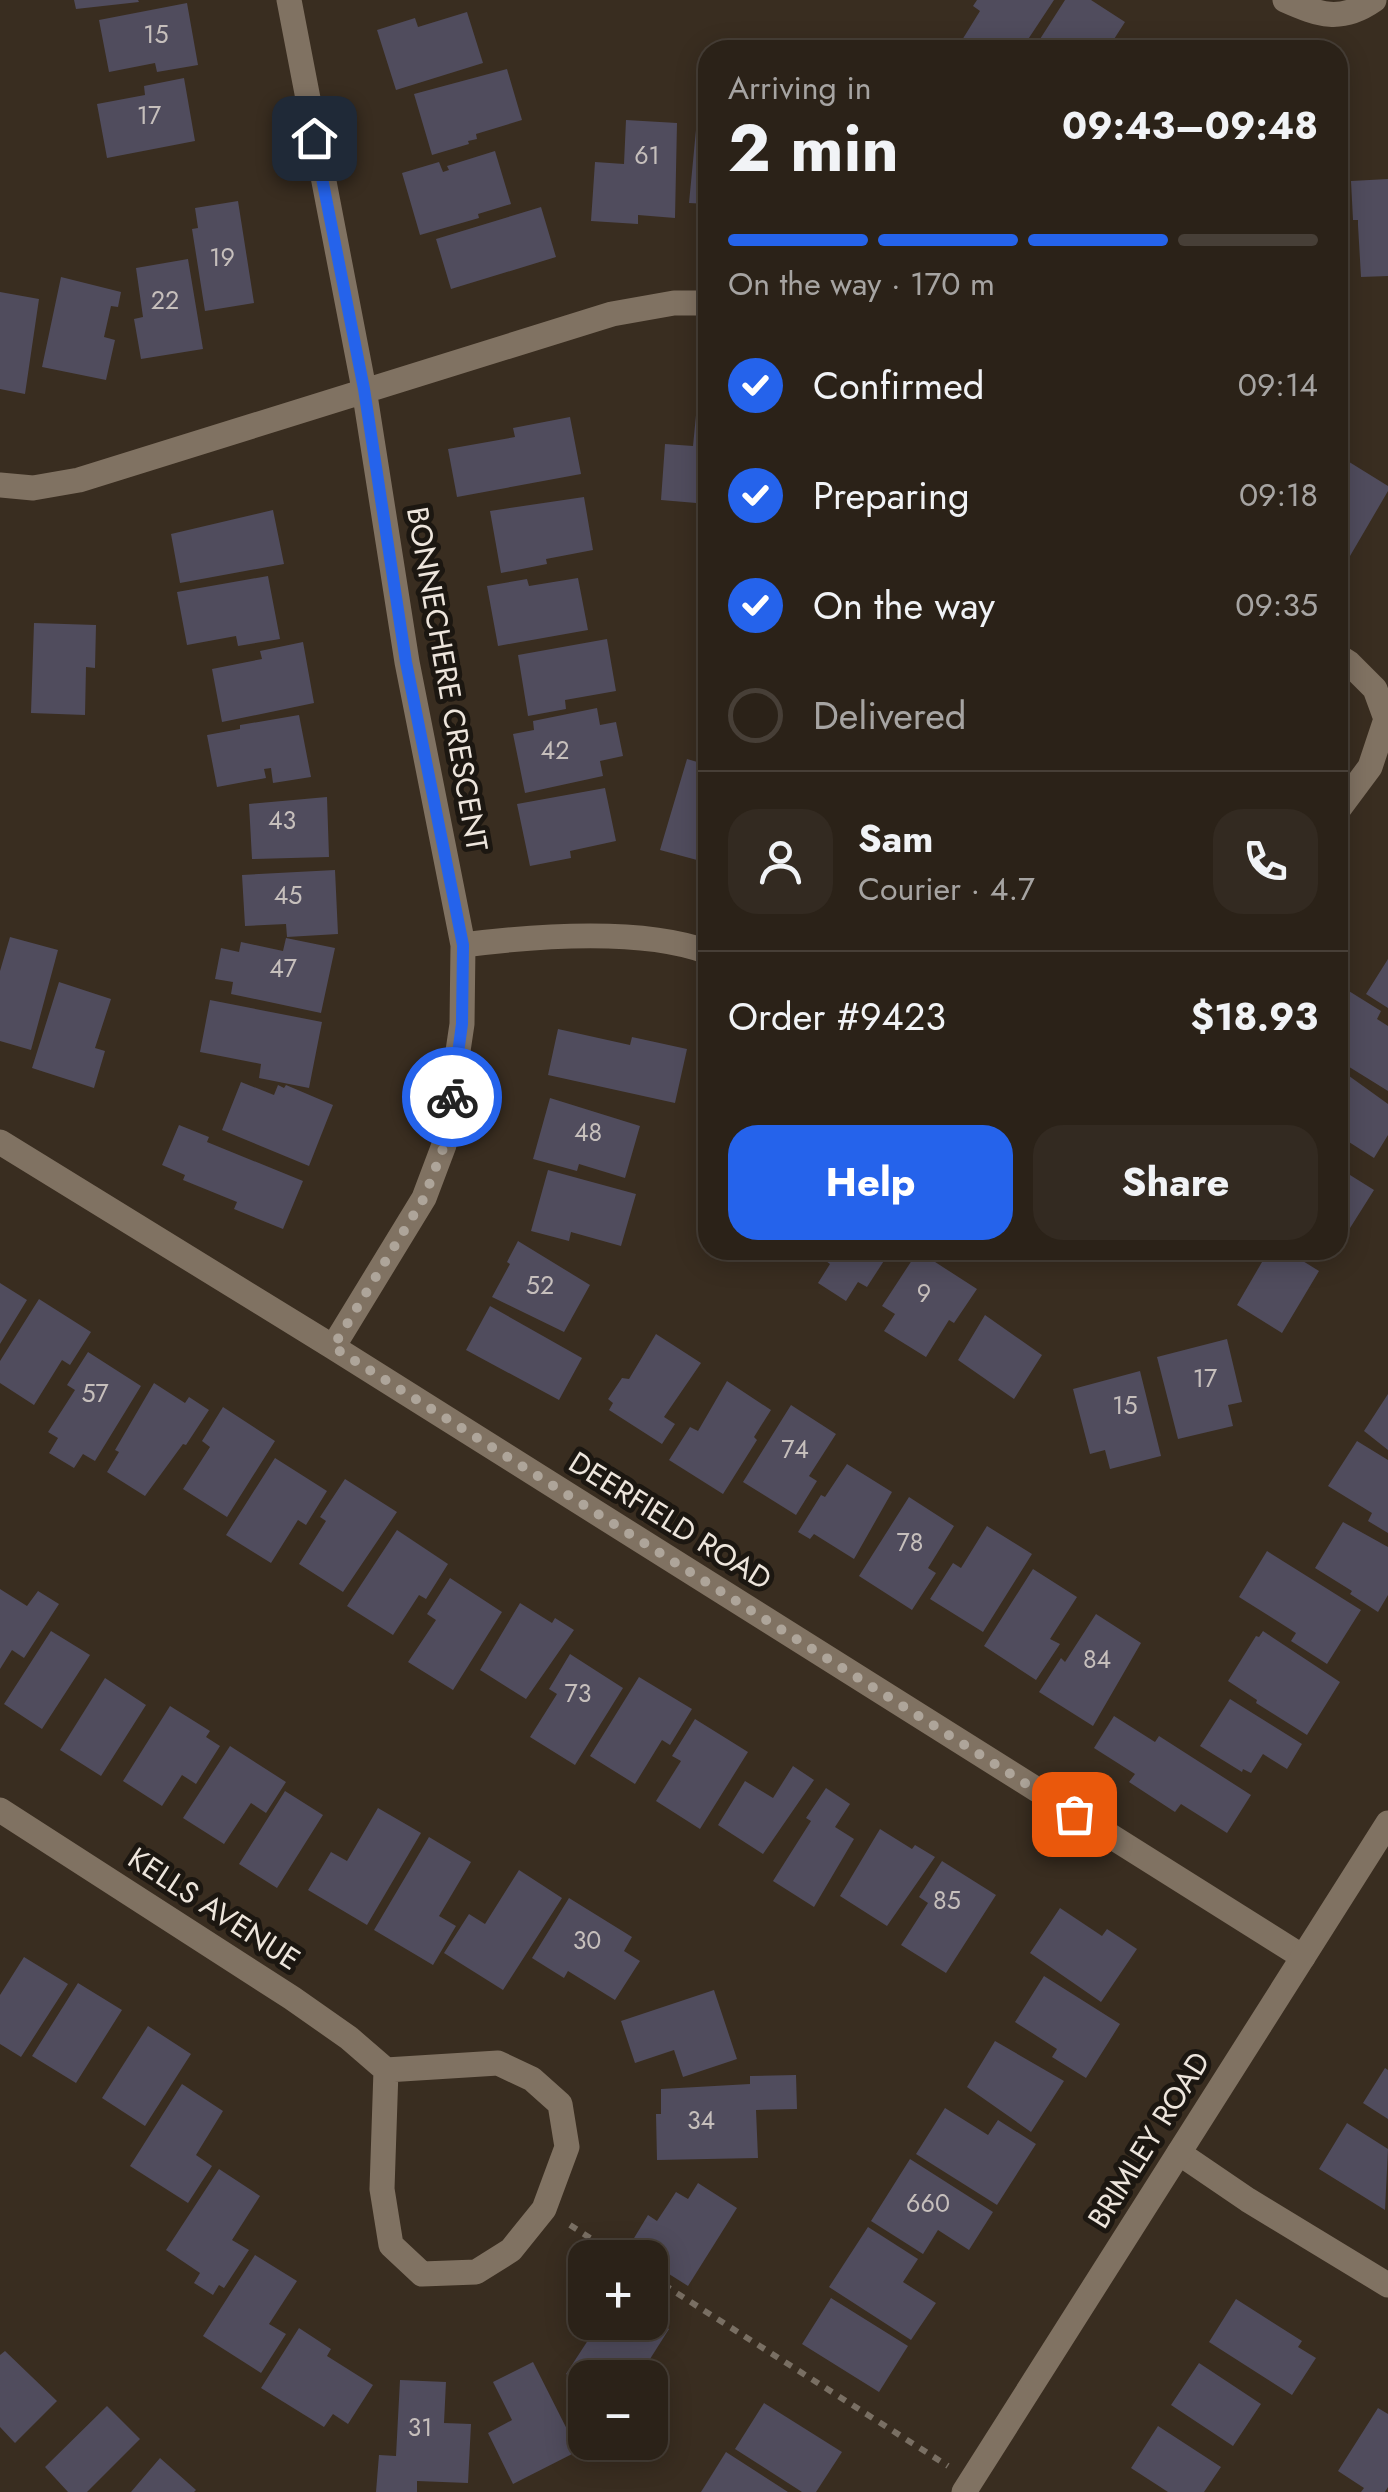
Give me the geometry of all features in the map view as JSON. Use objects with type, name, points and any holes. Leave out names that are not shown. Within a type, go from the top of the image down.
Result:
[{"type":"street","name":"BONNECHERE CRESCENT","points":[[289,0],[364,389],[406,662],[463,945],[462,1024],[444,1146],[424,1198],[333,1347]]},
{"type":"street","points":[[1285,0],[1319,14],[1356,13],[1374,0]]},
{"type":"street","points":[[0,486],[33,488],[79,480],[612,314],[674,302],[698,303]]},
{"type":"street","points":[[1348,665],[1375,689],[1386,720],[1370,766],[1348,796]]},
{"type":"street","points":[[463,945],[514,938],[593,936],[698,948]]},
{"type":"street","name":"DEERFIELD ROAD","points":[[0,1142],[1304,1957]]},
{"type":"street","name":"KELLS AVENUE","points":[[0,1810],[292,1998],[386,2070]]},
{"type":"street","name":"BRIMLEY ROAD","points":[[968,2486],[1388,1823]]},
{"type":"street","points":[[498,2062],[532,2079],[560,2104],[567,2147],[544,2209],[510,2250],[476,2272],[422,2274],[391,2245],[382,2190],[386,2070],[498,2062]]},
{"type":"street","points":[[1179,2153],[1388,2285]]},
{"type":"path","points":[[544,2209],[593,2240]]},
{"type":"path","points":[[668,2288],[968,2486]]},
{"type":"building","points":[[74,0],[138,0],[139,2],[76,9]]},
{"type":"building","points":[[977,0],[1054,0],[1028,40],[962,40],[980,11],[973,6]]},
{"type":"building","points":[[1065,0],[1091,0],[1125,22],[1113,40],[1039,40]]},
{"type":"building","points":[[187,3],[198,65],[157,72],[155,63],[109,72],[99,20]]},
{"type":"building","points":[[467,12],[483,63],[396,90],[377,30],[415,18],[418,27]]},
{"type":"building","points":[[507,69],[522,120],[476,134],[477,139],[468,141],[469,144],[432,155],[414,94]]},
{"type":"building","points":[[184,78],[195,141],[107,158],[97,104],[145,95],[144,86]]},
{"type":"building","points":[[698,109],[698,203],[689,203]]},
{"type":"building","points":[[626,120],[677,123],[675,218],[638,215],[638,224],[591,221],[595,162],[624,164]]},
{"type":"building","points":[[495,151],[511,204],[420,235],[402,173],[439,162],[443,172],[449,170],[447,166]]},
{"type":"building","points":[[1388,179],[1388,276],[1361,277],[1351,181]]},
{"type":"building","points":[[238,201],[254,303],[205,311],[192,229],[198,228],[195,208]]},
{"type":"building","points":[[541,207],[556,257],[451,289],[436,239]]},
{"type":"building","points":[[188,259],[203,349],[141,359],[134,319],[143,317],[136,268]]},
{"type":"building","points":[[61,277],[121,292],[118,307],[111,306],[104,337],[115,340],[106,380],[42,367]]},
{"type":"building","points":[[0,292],[39,299],[25,394],[0,389]]},
{"type":"building","points":[[698,405],[698,503],[661,500],[665,444],[693,446]]},
{"type":"building","points":[[570,417],[581,474],[457,497],[448,449],[515,437],[513,428]]},
{"type":"building","points":[[1348,461],[1388,486],[1348,559]]},
{"type":"building","points":[[584,497],[593,550],[501,573],[490,511]]},
{"type":"building","points":[[273,510],[284,564],[180,583],[171,534]]},
{"type":"building","points":[[268,576],[280,639],[238,646],[236,636],[187,645],[177,592]]},
{"type":"building","points":[[578,578],[588,630],[498,646],[487,586],[527,579],[529,586]]},
{"type":"building","points":[[34,623],[96,625],[95,668],[86,667],[85,715],[31,713]]},
{"type":"building","points":[[607,639],[616,691],[565,700],[566,709],[528,716],[518,655]]},
{"type":"building","points":[[303,642],[314,703],[222,722],[212,669],[262,659],[260,651]]},
{"type":"building","points":[[597,708],[600,725],[616,722],[623,756],[600,761],[603,776],[525,793],[513,734],[534,730],[533,721]]},
{"type":"building","points":[[299,715],[311,777],[273,783],[271,768],[264,769],[266,778],[217,787],[207,735]]},
{"type":"building","points":[[687,759],[698,762],[698,860],[660,850]]},
{"type":"building","points":[[605,788],[616,841],[570,851],[571,858],[530,866],[517,804]]},
{"type":"building","points":[[327,797],[329,857],[252,859],[249,804]]},
{"type":"building","points":[[335,870],[338,934],[287,937],[286,924],[245,926],[242,875]]},
{"type":"building","points":[[10,937],[58,950],[31,1050],[0,1041],[0,971]]},
{"type":"building","points":[[286,938],[335,948],[321,1013],[231,994],[233,982],[215,979],[221,948],[239,952],[241,942],[283,951]]},
{"type":"building","points":[[1388,959],[1388,1008],[1366,994]]},
{"type":"building","points":[[59,982],[111,999],[95,1048],[105,1051],[94,1088],[32,1068]]},
{"type":"building","points":[[1348,990],[1381,1011],[1377,1019],[1388,1026],[1388,1091],[1348,1066]]},
{"type":"building","points":[[210,1000],[322,1022],[309,1088],[259,1078],[261,1064],[200,1052]]},
{"type":"building","points":[[558,1029],[630,1045],[632,1037],[687,1049],[675,1103],[548,1075]]},
{"type":"building","points":[[1348,1075],[1388,1104],[1388,1135],[1374,1158],[1348,1141]]},
{"type":"building","points":[[241,1082],[274,1095],[278,1085],[286,1085],[333,1105],[309,1166],[222,1130]]},
{"type":"building","points":[[550,1098],[640,1126],[625,1178],[579,1164],[577,1171],[533,1159]]},
{"type":"building","points":[[179,1125],[209,1137],[207,1142],[303,1181],[283,1229],[234,1209],[237,1202],[183,1180],[185,1175],[162,1165]]},
{"type":"building","points":[[548,1170],[636,1194],[621,1246],[571,1232],[569,1241],[531,1231]]},
{"type":"building","points":[[1348,1174],[1374,1190],[1348,1231]]},
{"type":"building","points":[[518,1241],[590,1285],[564,1332],[492,1297]]},
{"type":"building","points":[[825,1260],[885,1260],[867,1287],[858,1282],[846,1301],[818,1283],[830,1264]]},
{"type":"building","points":[[912,1260],[932,1260],[977,1289],[954,1323],[949,1320],[926,1357],[884,1331],[895,1314],[882,1306]]},
{"type":"building","points":[[1263,1260],[1301,1260],[1319,1271],[1282,1333],[1237,1305]]},
{"type":"building","points":[[0,1283],[27,1300],[0,1344]]},
{"type":"building","points":[[39,1299],[91,1332],[70,1365],[62,1360],[34,1405],[0,1383],[0,1361]]},
{"type":"building","points":[[490,1306],[582,1358],[559,1400],[466,1350]]},
{"type":"building","points":[[985,1315],[1042,1355],[1014,1399],[958,1360]]},
{"type":"building","points":[[656,1334],[701,1363],[664,1417],[675,1424],[662,1444],[609,1410],[613,1403],[608,1399],[622,1378],[629,1379]]},
{"type":"building","points":[[1227,1339],[1242,1402],[1228,1405],[1233,1426],[1178,1439],[1157,1357]]},
{"type":"building","points":[[88,1352],[141,1386],[95,1461],[83,1454],[74,1468],[49,1453],[58,1438],[48,1432],[75,1390],[67,1385]]},
{"type":"building","points":[[1140,1371],[1161,1456],[1110,1469],[1105,1450],[1090,1454],[1073,1389]]},
{"type":"building","points":[[727,1381],[771,1410],[723,1494],[669,1460],[690,1427],[698,1431]]},
{"type":"building","points":[[154,1383],[185,1403],[189,1397],[209,1410],[145,1496],[107,1472],[119,1452],[115,1450]]},
{"type":"building","points":[[1388,1394],[1388,1450],[1364,1431]]},
{"type":"building","points":[[791,1405],[836,1434],[809,1476],[817,1481],[796,1515],[743,1482]]},
{"type":"building","points":[[223,1407],[275,1441],[227,1517],[183,1489],[210,1447],[202,1441]]},
{"type":"building","points":[[1357,1441],[1388,1460],[1388,1533],[1368,1521],[1372,1513],[1328,1486]]},
{"type":"building","points":[[275,1458],[327,1491],[306,1525],[298,1520],[271,1563],[226,1535]]},
{"type":"building","points":[[847,1464],[892,1492],[854,1559],[814,1534],[810,1539],[798,1532]]},
{"type":"building","points":[[345,1479],[397,1512],[343,1592],[299,1564],[326,1521],[320,1517]]},
{"type":"building","points":[[909,1497],[954,1526],[928,1568],[936,1573],[912,1610],[859,1576]]},
{"type":"building","points":[[1343,1522],[1388,1547],[1388,1595],[1378,1612],[1315,1568]]},
{"type":"building","points":[[987,1526],[1032,1554],[983,1632],[930,1599],[953,1563],[961,1568]]},
{"type":"building","points":[[397,1530],[448,1564],[426,1599],[419,1595],[393,1635],[347,1606]]},
{"type":"building","points":[[1267,1551],[1361,1610],[1327,1664],[1291,1641],[1296,1633],[1239,1597]]},
{"type":"building","points":[[1033,1569],[1077,1597],[1050,1639],[1060,1644],[1036,1680],[984,1646]]},
{"type":"building","points":[[450,1578],[502,1612],[453,1690],[408,1662],[436,1620],[427,1614]]},
{"type":"building","points":[[0,1589],[27,1606],[38,1591],[59,1604],[24,1658],[12,1650],[0,1669]]},
{"type":"building","points":[[520,1603],[552,1623],[555,1618],[574,1630],[526,1699],[480,1670]]},
{"type":"building","points":[[1096,1614],[1141,1643],[1093,1726],[1039,1692],[1061,1658],[1065,1662]]},
{"type":"building","points":[[51,1631],[90,1655],[42,1729],[4,1704]]},
{"type":"building","points":[[1263,1631],[1340,1682],[1307,1735],[1228,1681]]},
{"type":"building","points":[[570,1654],[623,1688],[575,1765],[530,1737],[557,1694],[549,1689]]},
{"type":"building","points":[[639,1677],[692,1709],[670,1745],[662,1740],[635,1784],[590,1756]]},
{"type":"building","points":[[105,1678],[146,1705],[101,1776],[60,1750]]},
{"type":"building","points":[[1230,1699],[1302,1744],[1287,1769],[1263,1754],[1251,1773],[1243,1769],[1242,1772],[1200,1746]]},
{"type":"building","points":[[170,1706],[210,1731],[206,1737],[220,1746],[196,1784],[182,1775],[162,1806],[123,1781]]},
{"type":"building","points":[[1114,1716],[1155,1742],[1159,1736],[1251,1795],[1227,1833],[1181,1804],[1175,1812],[1129,1782],[1135,1774],[1094,1748]]},
{"type":"building","points":[[695,1719],[748,1752],[700,1829],[656,1801],[681,1761],[672,1756]]},
{"type":"building","points":[[230,1746],[286,1782],[266,1813],[251,1803],[224,1844],[183,1818]]},
{"type":"building","points":[[793,1766],[814,1780],[763,1854],[718,1825],[745,1781],[773,1798]]},
{"type":"building","points":[[826,1788],[850,1804],[835,1827],[854,1839],[814,1907],[773,1881],[811,1821],[806,1818]]},
{"type":"building","points":[[285,1791],[323,1815],[277,1888],[239,1864]]},
{"type":"building","points":[[378,1808],[421,1833],[367,1925],[308,1890],[331,1852],[347,1861]]},
{"type":"building","points":[[880,1829],[912,1849],[915,1845],[935,1857],[887,1926],[840,1896]]},
{"type":"building","points":[[429,1837],[471,1862],[439,1916],[456,1926],[433,1965],[374,1930]]},
{"type":"building","points":[[942,1861],[996,1895],[946,1973],[901,1945],[928,1903],[919,1897]]},
{"type":"building","points":[[519,1870],[562,1898],[503,1990],[444,1953],[469,1914],[485,1924]]},
{"type":"building","points":[[569,1898],[632,1937],[624,1951],[640,1961],[615,2000],[568,1971],[564,1978],[532,1958]]},
{"type":"building","points":[[1060,1908],[1102,1936],[1107,1929],[1137,1949],[1101,2002],[1030,1953]]},
{"type":"building","points":[[24,1957],[68,1984],[21,2057],[0,2044],[0,1995]]},
{"type":"building","points":[[1044,1976],[1120,2024],[1086,2078],[1052,2057],[1057,2049],[1015,2022]]},
{"type":"building","points":[[78,1983],[122,2010],[76,2083],[32,2056]]},
{"type":"building","points":[[714,1990],[737,2059],[683,2077],[674,2050],[635,2063],[621,2021]]},
{"type":"building","points":[[148,2026],[191,2054],[145,2126],[102,2098]]},
{"type":"building","points":[[995,2041],[1064,2081],[1031,2132],[967,2087]]},
{"type":"building","points":[[1385,2068],[1388,2070],[1388,2119],[1363,2103]]},
{"type":"building","points":[[796,2075],[797,2109],[756,2110],[758,2158],[657,2160],[656,2114],[661,2114],[661,2089],[750,2084],[750,2076]]},
{"type":"building","points":[[182,2084],[223,2111],[196,2155],[212,2166],[188,2203],[130,2166]]},
{"type":"building","points":[[945,2108],[988,2135],[998,2120],[1036,2144],[997,2205],[916,2154]]},
{"type":"building","points":[[1347,2123],[1388,2149],[1385,2210],[1319,2169]]},
{"type":"building","points":[[910,2159],[993,2212],[969,2250],[938,2230],[923,2254],[871,2221]]},
{"type":"building","points":[[219,2169],[260,2196],[232,2240],[249,2250],[224,2288],[219,2285],[213,2295],[194,2283],[200,2273],[166,2250]]},
{"type":"building","points":[[698,2183],[737,2208],[688,2286],[668,2273],[668,2240],[633,2240],[648,2215],[657,2221],[676,2192],[688,2199]]},
{"type":"building","points":[[868,2227],[918,2259],[903,2282],[936,2303],[911,2340],[829,2287]]},
{"type":"building","points":[[255,2255],[297,2281],[269,2324],[286,2334],[261,2373],[203,2336]]},
{"type":"building","points":[[831,2298],[908,2346],[879,2392],[802,2344]]},
{"type":"building","points":[[1236,2299],[1302,2341],[1298,2347],[1316,2358],[1292,2395],[1209,2342]]},
{"type":"building","points":[[299,2328],[331,2349],[327,2356],[373,2385],[348,2424],[333,2414],[324,2427],[261,2388]]},
{"type":"building","points":[[588,2340],[662,2340],[649,2360],[575,2360]]},
{"type":"building","points":[[5,2351],[57,2401],[15,2443],[0,2427],[0,2355]]},
{"type":"building","points":[[533,2362],[568,2431],[568,2456],[513,2484],[488,2433],[512,2420],[493,2382]]},
{"type":"building","points":[[1199,2363],[1261,2404],[1233,2446],[1171,2405]]},
{"type":"building","points":[[400,2380],[446,2382],[444,2423],[471,2424],[468,2483],[417,2481],[417,2492],[376,2492],[379,2455],[396,2456]]},
{"type":"building","points":[[764,2403],[842,2452],[816,2492],[802,2492],[735,2449]]},
{"type":"building","points":[[107,2406],[140,2439],[87,2492],[68,2492],[45,2467]]},
{"type":"building","points":[[1378,2408],[1388,2414],[1388,2487],[1385,2492],[1361,2492],[1364,2488],[1338,2471]]},
{"type":"building","points":[[1158,2426],[1221,2467],[1204,2492],[1168,2492],[1131,2468]]},
{"type":"building","points":[[726,2452],[788,2492],[701,2492]]},
{"type":"building","points":[[160,2458],[196,2490],[131,2492]]},
{"type":"way so far","points":[[452,1097],[444,1146],[424,1198],[333,1347],[1074,1814]]},
{"type":"route","points":[[314,138],[364,389],[406,662],[463,945],[462,1024],[452,1097]]}]
